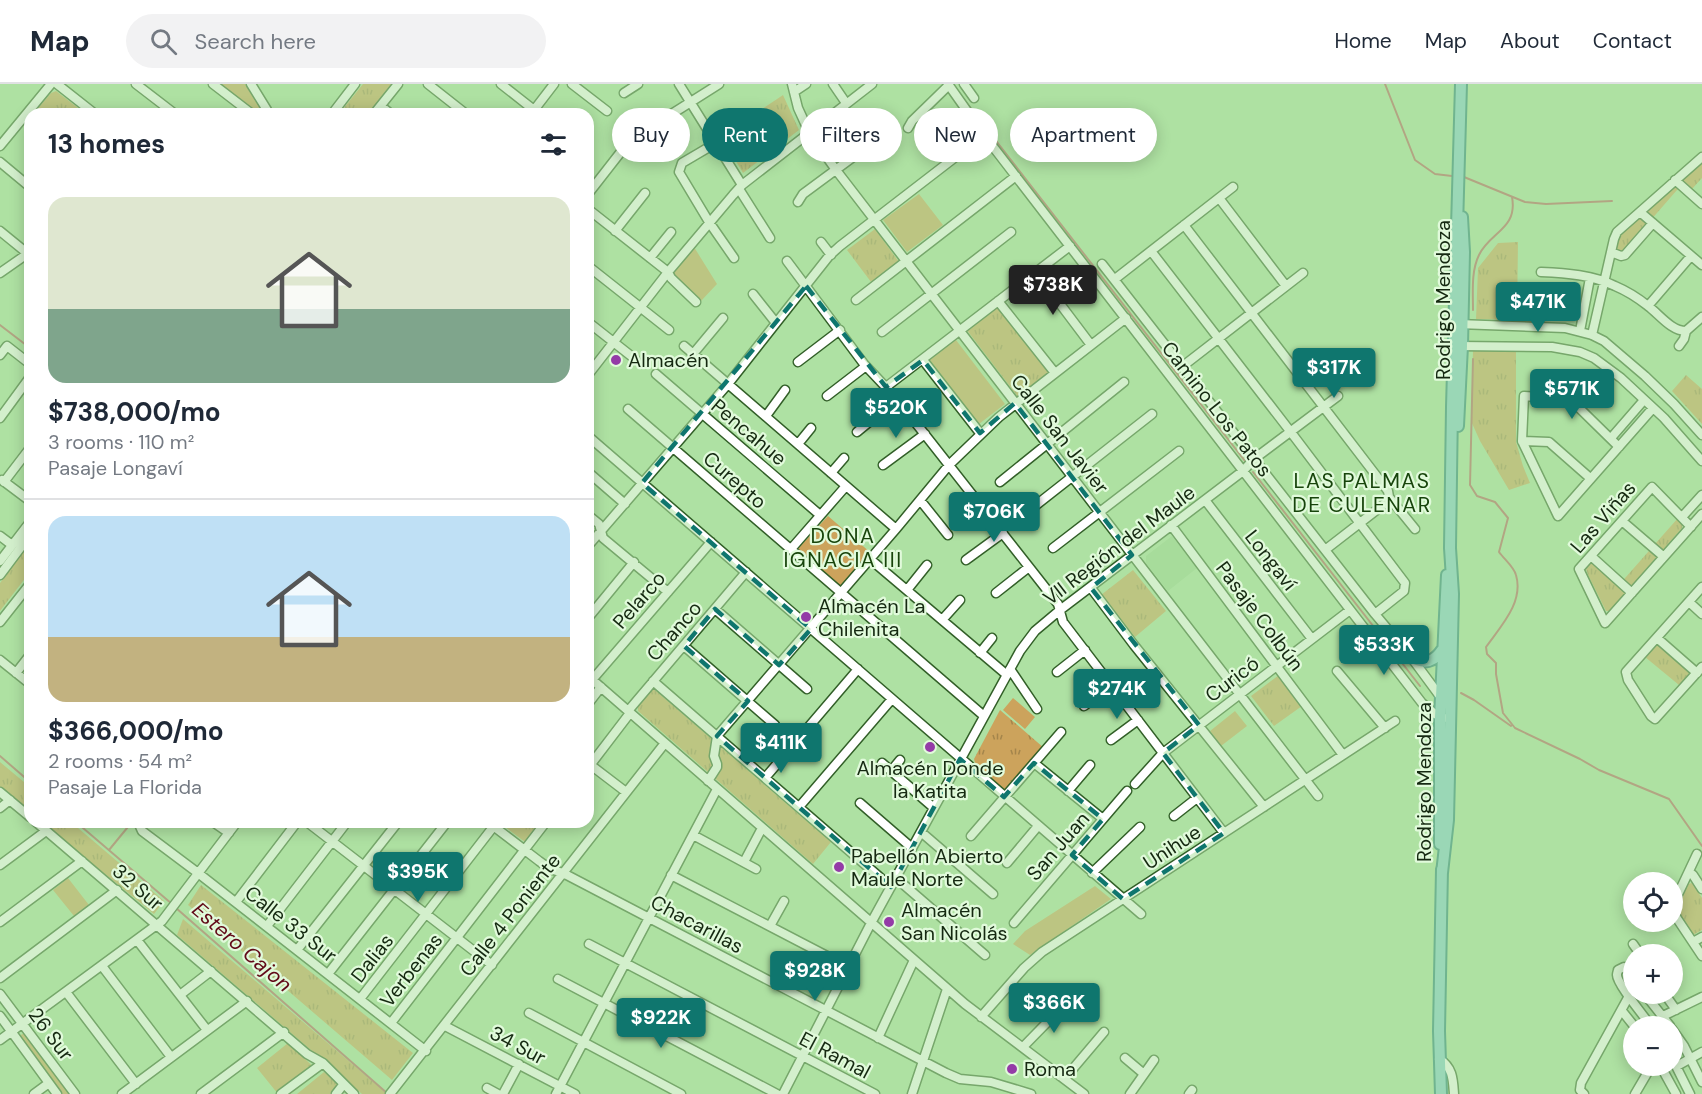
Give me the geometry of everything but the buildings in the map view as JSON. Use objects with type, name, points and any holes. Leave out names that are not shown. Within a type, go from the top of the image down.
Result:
[{"type":"main road","name":"Rodrigo Mendoza","points":[[1441,1094],[1439,1059],[1442,873],[1439,810],[1453,594],[1450,548],[1458,346],[1456,232],[1461,84]]},
{"type":"main road","name":"Rodrigo Mendoza","points":[[1445,716],[1441,698],[1442,649],[1450,548]]},
{"type":"main road","points":[[1411,657],[1420,662],[1429,662],[1438,656],[1442,649]]},
{"type":"street","points":[[35,108],[51,84]]},
{"type":"street","points":[[57,84],[87,108]]},
{"type":"street","points":[[136,84],[167,108]]},
{"type":"street","points":[[213,84],[244,108]]},
{"type":"street","points":[[251,84],[264,108]]},
{"type":"street","points":[[337,108],[355,84]]},
{"type":"street","points":[[384,108],[381,106],[398,84]]},
{"type":"street","points":[[428,84],[458,108]]},
{"type":"street","points":[[501,84],[528,108]]},
{"type":"street","points":[[535,108],[554,84]]},
{"type":"street","points":[[572,84],[607,111]]},
{"type":"street","points":[[624,93],[638,84]]},
{"type":"street","points":[[679,84],[702,121]]},
{"type":"street","points":[[681,108],[719,84]]},
{"type":"street","points":[[793,88],[806,84]]},
{"type":"street","points":[[833,84],[846,103]]},
{"type":"street","points":[[840,108],[872,84]]},
{"type":"street","points":[[964,84],[974,98]]},
{"type":"street","points":[[908,128],[952,86]]},
{"type":"street","name":"Camino Los Patos","points":[[952,86],[966,108]]},
{"type":"street","name":"Calle San Javier","points":[[793,88],[800,112]]},
{"type":"street","points":[[0,146],[24,123]]},
{"type":"street","points":[[594,367],[709,222],[741,187],[800,139]]},
{"type":"street","points":[[702,152],[682,164],[679,169],[680,175],[734,258]]},
{"type":"street","name":"Camino Los Patos","points":[[998,153],[1422,703],[1445,716]]},
{"type":"street","points":[[1592,335],[1617,232],[1702,157]]},
{"type":"street","points":[[0,162],[24,182]]},
{"type":"street","points":[[594,186],[613,162]]},
{"type":"street","points":[[727,162],[770,238]]},
{"type":"street","name":"Calle San Javier","points":[[830,162],[1318,796]]},
{"type":"street","points":[[798,202],[804,194],[847,162]]},
{"type":"street","points":[[594,539],[728,384],[831,255],[949,162]]},
{"type":"street","points":[[856,300],[1016,176]]},
{"type":"street","points":[[1675,180],[1702,204]]},
{"type":"street","points":[[1115,279],[1233,187]]},
{"type":"street","points":[[615,231],[645,193]]},
{"type":"street","points":[[1219,198],[1286,286]]},
{"type":"street","points":[[1640,212],[1702,266]]},
{"type":"street","points":[[594,214],[668,272],[671,278],[696,302]]},
{"type":"street","points":[[1611,252],[1621,256],[1625,255],[1653,223]]},
{"type":"street","points":[[1184,225],[1388,490],[1389,497],[1415,529]]},
{"type":"street","points":[[0,231],[24,248]]},
{"type":"street","points":[[650,258],[671,232]]},
{"type":"street","points":[[882,332],[1011,232]]},
{"type":"street","points":[[821,242],[831,255]]},
{"type":"street","points":[[886,387],[1070,246]]},
{"type":"street","points":[[1150,251],[1405,583],[1404,591],[1375,614]]},
{"type":"street","points":[[0,273],[24,256]]},
{"type":"street","points":[[1648,306],[1691,256]]},
{"type":"street","points":[[787,261],[866,366],[897,399],[1058,604],[1063,622],[1224,833]]},
{"type":"street","name":"Camino Los Patos","points":[[1102,264],[1441,698]]},
{"type":"street","points":[[594,271],[669,330]]},
{"type":"street","points":[[1036,272],[1091,345]]},
{"type":"street","points":[[1541,272],[1604,281],[1627,292],[1678,330],[1686,331]]},
{"type":"street","points":[[1183,366],[1303,273]]},
{"type":"street","points":[[1580,331],[1590,278]]},
{"type":"street","points":[[753,294],[776,323]]},
{"type":"street","points":[[998,301],[1055,373]]},
{"type":"street","points":[[1679,346],[1686,331],[1702,317]]},
{"type":"street","points":[[693,354],[723,318]]},
{"type":"street","points":[[708,781],[717,768],[714,756],[717,736],[811,629],[949,465],[980,433],[1015,403],[1126,318]]},
{"type":"street","points":[[1458,324],[1556,327],[1592,335],[1604,341],[1645,376],[1702,435]]},
{"type":"street","points":[[594,327],[635,359]]},
{"type":"street","points":[[1552,346],[1551,336],[1556,327]]},
{"type":"street","points":[[798,362],[840,330]]},
{"type":"street","points":[[0,355],[7,346],[24,359]]},
{"type":"street","points":[[684,346],[896,529]]},
{"type":"street","points":[[1458,346],[1552,346],[1580,352],[1594,358],[1608,367],[1653,408],[1702,461]]},
{"type":"street","points":[[923,360],[980,433]]},
{"type":"street","points":[[827,396],[866,366]]},
{"type":"street","name":"Pencahue","points":[[656,374],[820,515]]},
{"type":"street","points":[[1000,482],[1124,382]]},
{"type":"street","points":[[0,418],[24,385]]},
{"type":"street","points":[[766,416],[785,390]]},
{"type":"street","name":"VII Región del Maule","points":[[783,1094],[871,922],[1008,672],[1035,631],[1338,396]]},
{"type":"street","points":[[1619,447],[1570,399],[1524,396],[1522,441],[1558,516],[1590,478],[1619,447],[1653,408]]},
{"type":"street","points":[[856,432],[897,399]]},
{"type":"street","points":[[1611,438],[1644,400]]},
{"type":"street","name":"Curepto","points":[[628,409],[984,716]]},
{"type":"street","points":[[1026,513],[1152,414]]},
{"type":"street","points":[[798,444],[811,428]]},
{"type":"street","points":[[1681,437],[1692,438],[1696,432],[1695,428]]},
{"type":"street","points":[[883,465],[925,434]]},
{"type":"street","points":[[594,441],[1141,914]]},
{"type":"street","points":[[1522,441],[1549,442],[1590,478]]},
{"type":"street","points":[[1053,548],[1179,451]]},
{"type":"street","points":[[24,455],[2,480],[24,496]]},
{"type":"street","points":[[831,473],[844,458]]},
{"type":"street","points":[[594,477],[625,504]]},
{"type":"street","points":[[791,549],[846,486]]},
{"type":"street","name":"Las Viñas","points":[[1632,593],[1605,623],[1579,569],[1652,487],[1682,517]]},
{"type":"street","points":[[1691,527],[1682,517],[1702,495]]},
{"type":"street","points":[[1325,550],[1387,502],[1389,497]]},
{"type":"street","points":[[920,500],[948,535]]},
{"type":"street","name":"Longaví","points":[[1205,500],[1312,639]]},
{"type":"street","points":[[1591,556],[1632,593],[1702,514]]},
{"type":"street","points":[[594,520],[599,524],[603,538],[668,592]]},
{"type":"street","points":[[1622,521],[1664,557]]},
{"type":"street","name":"Pasaje Colbún","points":[[1171,525],[1343,754]]},
{"type":"street","points":[[0,561],[24,530]]},
{"type":"street","points":[[966,560],[1003,533]]},
{"type":"street","points":[[0,536],[12,545]]},
{"type":"street","name":"Pelarco","points":[[594,674],[711,542]]},
{"type":"street","points":[[0,575],[24,543]]},
{"type":"street","points":[[870,559],[980,653],[1008,672],[1037,709]]},
{"type":"street","points":[[594,611],[634,562]]},
{"type":"street","points":[[907,590],[927,565]]},
{"type":"street","points":[[996,593],[1029,567]]},
{"type":"street","name":"Chanco","points":[[629,712],[746,572]]},
{"type":"street","points":[[1657,638],[1700,670],[1655,719],[1628,680],[1626,672],[1702,587]]},
{"type":"street","points":[[1091,588],[1264,807]]},
{"type":"street","points":[[0,622],[24,592]]},
{"type":"street","points":[[942,620],[960,600]]},
{"type":"street","points":[[1689,602],[1702,614]]},
{"type":"street","points":[[715,609],[807,689]]},
{"type":"street","name":"Curicó","points":[[1135,784],[1163,753],[1350,610]]},
{"type":"street","points":[[980,653],[992,638]]},
{"type":"street","points":[[684,646],[776,725]]},
{"type":"street","points":[[1057,672],[1085,650]]},
{"type":"street","points":[[0,660],[24,679]]},
{"type":"street","points":[[16,673],[24,663]]},
{"type":"street","points":[[765,778],[858,669]]},
{"type":"street","points":[[1337,671],[1385,728]]},
{"type":"street","points":[[594,681],[947,989],[1084,1094]]},
{"type":"street","points":[[653,681],[891,887]]},
{"type":"street","points":[[1084,706],[1111,685]]},
{"type":"street","points":[[594,696],[601,687]]},
{"type":"street","points":[[800,807],[892,699]]},
{"type":"street","points":[[594,758],[629,712]]},
{"type":"street","points":[[1112,740],[1138,720]]},
{"type":"street","name":"Unihue","points":[[981,1017],[1031,961],[1395,720]]},
{"type":"street","points":[[971,836],[1061,732]]},
{"type":"street","name":"Calle 4 Poniente","points":[[390,1094],[426,1051],[664,743]]},
{"type":"street","points":[[891,771],[900,760]]},
{"type":"street","points":[[882,763],[934,808]]},
{"type":"street","points":[[1034,763],[1102,819]]},
{"type":"street","points":[[1068,791],[1090,765]]},
{"type":"street","points":[[594,769],[626,792]]},
{"type":"street","points":[[558,1090],[717,789]]},
{"type":"street","name":"San Juan","points":[[1014,923],[1127,790]]},
{"type":"street","points":[[0,792],[24,812]]},
{"type":"street","points":[[1174,816],[1197,798]]},
{"type":"street","points":[[0,808],[10,801]]},
{"type":"street","points":[[860,803],[912,848]]},
{"type":"street","points":[[1006,863],[1038,826]]},
{"type":"street","points":[[1092,873],[1140,827]]},
{"type":"street","name":"32 Sur","points":[[43,828],[307,1054],[323,1063],[354,1094]]},
{"type":"street","name":"Calle 33 Sur","points":[[140,828],[426,1051]]},
{"type":"street","points":[[222,828],[229,833]]},
{"type":"street","points":[[0,1040],[157,925],[233,828]]},
{"type":"street","points":[[236,902],[292,828]]},
{"type":"street","points":[[314,828],[492,965]]},
{"type":"street","points":[[267,926],[342,828]]},
{"type":"street","points":[[297,950],[393,828]]},
{"type":"street","points":[[328,974],[442,828]]},
{"type":"street","name":"Dalias","points":[[360,999],[489,828]]},
{"type":"street","name":"Chacarillas","points":[[499,828],[550,869],[563,873],[649,917],[955,1077],[991,1082],[1031,1094]]},
{"type":"street","name":"Verbenas","points":[[391,1023],[542,828]]},
{"type":"street","points":[[744,862],[762,828]]},
{"type":"street","points":[[0,865],[46,831]]},
{"type":"street","points":[[921,832],[993,894]]},
{"type":"street","points":[[693,835],[756,868]]},
{"type":"street","points":[[1683,885],[1697,854]]},
{"type":"street","points":[[0,922],[82,861]]},
{"type":"street","points":[[1689,872],[1702,889]]},
{"type":"street","points":[[671,875],[848,967]]},
{"type":"street","points":[[896,878],[985,955]]},
{"type":"street","points":[[0,978],[117,890]]},
{"type":"street","points":[[770,926],[784,901]]},
{"type":"street","points":[[1683,926],[1702,956]]},
{"type":"street","points":[[1693,942],[1702,937]]},
{"type":"street","points":[[137,940],[207,1030]]},
{"type":"street","name":"El Ramal","points":[[589,944],[875,1094]]},
{"type":"street","points":[[878,1038],[914,960]]},
{"type":"street","points":[[102,966],[171,1057]]},
{"type":"street","points":[[1623,968],[1617,972],[1623,986]]},
{"type":"street","points":[[180,995],[211,971]]},
{"type":"street","points":[[558,979],[777,1094]]},
{"type":"street","points":[[912,1094],[947,989]]},
{"type":"street","points":[[66,992],[136,1084]]},
{"type":"street","name":"26 Sur","points":[[0,994],[75,1094]]},
{"type":"street","points":[[1653,1004],[1663,1016],[1702,997]]},
{"type":"street","points":[[122,1094],[247,1001]]},
{"type":"street","points":[[1023,1047],[1067,1002]]},
{"type":"street","points":[[1582,1091],[1581,1083],[1624,1004]]},
{"type":"street","points":[[1672,1004],[1676,1010]]},
{"type":"street","points":[[1622,1011],[1626,1016]]},
{"type":"street","points":[[529,1013],[681,1094]]},
{"type":"street","name":"26 Sur","points":[[0,1016],[57,1094]]},
{"type":"street","name":"34 Sur","points":[[445,1026],[519,1064],[558,1090],[575,1094]]},
{"type":"street","points":[[201,1094],[284,1032]]},
{"type":"street","points":[[1060,1076],[1071,1071],[1104,1032]]},
{"type":"street","points":[[1683,1045],[1702,1082]]},
{"type":"street","points":[[1683,1060],[1702,1052]]},
{"type":"street","points":[[1125,1058],[1144,1074]]},
{"type":"street","points":[[1439,1059],[1448,1066],[1453,1074],[1454,1094]]},
{"type":"street","points":[[1130,1094],[1154,1060]]},
{"type":"street","points":[[281,1094],[323,1063]]},
{"type":"street","points":[[503,1094],[519,1064]]},
{"type":"street","points":[[1635,1094],[1646,1076]]},
{"type":"street","points":[[1666,1076],[1676,1094]]},
{"type":"street","points":[[1682,1076],[1690,1094]]},
{"type":"street","points":[[34,1094],[49,1083]]},
{"type":"street","points":[[336,1094],[343,1085]]},
{"type":"street","points":[[486,1088],[498,1094]]},
{"type":"highlighted area","points":[[806,286],[886,387],[923,360],[980,433],[1015,403],[1132,555],[1091,588],[1199,725],[1163,753],[1224,833],[1123,899],[1072,855],[1103,819],[1034,763],[1004,797],[960,759],[891,887],[717,736],[748,701],[684,646],[715,609],[779,665],[811,629],[642,483]]},
{"type":"shaded area","points":[[1172,536],[1197,568],[1168,591],[1146,563],[1146,556]]},
{"type":"green space","points":[[216,84],[245,84],[261,108],[247,108]]},
{"type":"green space","points":[[363,84],[393,84],[375,108],[344,108]]},
{"type":"green space","points":[[56,91],[78,108],[38,108],[51,93]]},
{"type":"green space","points":[[783,95],[799,130],[788,138],[788,108],[763,108]]},
{"type":"green space","points":[[1702,161],[1702,178],[1692,189],[1684,182],[1623,252],[1615,251],[1620,236],[1631,224]]},
{"type":"green space","points":[[736,162],[757,162],[743,173]]},
{"type":"green space","points":[[919,194],[943,225],[907,252],[883,220]]},
{"type":"green space","points":[[875,229],[899,262],[871,282],[847,250]]},
{"type":"green space","points":[[1518,242],[1517,320],[1476,319],[1478,268],[1498,243]]},
{"type":"green space","points":[[694,247],[717,284],[701,301],[671,275]]},
{"type":"green space","points":[[997,305],[1050,372],[1018,397],[966,329]]},
{"type":"green space","points":[[956,340],[1005,404],[979,424],[929,359]]},
{"type":"green space","points":[[1473,350],[1516,351],[1516,442],[1530,483],[1509,490],[1471,421]]},
{"type":"green space","points":[[1686,375],[1702,389],[1702,424],[1672,391]]},
{"type":"green space","points":[[828,516],[871,553],[840,589],[796,551]]},
{"type":"green space","points":[[1678,518],[1683,523],[1682,528],[1610,611],[1606,611],[1586,569],[1591,561],[1618,586]]},
{"type":"green space","points":[[24,551],[24,580],[0,611],[0,583]]},
{"type":"green space","points":[[1133,570],[1166,611],[1135,637],[1101,595]]},
{"type":"green space","points":[[1661,644],[1688,669],[1689,674],[1679,685],[1645,657],[1656,645]]},
{"type":"green space","points":[[1279,675],[1302,706],[1274,726],[1251,696]]},
{"type":"green space","points":[[650,690],[655,690],[831,842],[813,864],[638,711],[638,704]]},
{"type":"green space","points":[[1013,698],[1035,717],[1025,729],[1003,710]]},
{"type":"green space","points":[[1000,710],[1044,748],[1006,791],[975,763],[974,759]]},
{"type":"green space","points":[[1235,711],[1247,726],[1221,746],[1210,731]]},
{"type":"green space","points":[[0,762],[24,782],[24,808],[0,789]]},
{"type":"green space","points":[[48,828],[78,828],[164,901],[154,914]]},
{"type":"green space","points":[[506,828],[536,828],[525,842]]},
{"type":"green space","points":[[68,878],[89,905],[74,916],[53,890]]},
{"type":"green space","points":[[1692,883],[1702,898],[1702,930],[1693,935],[1683,920],[1683,893],[1688,884]]},
{"type":"green space","points":[[201,885],[413,1053],[392,1080],[188,905]]},
{"type":"green space","points":[[1095,886],[1111,899],[1030,955],[1013,944],[1025,931]]},
{"type":"green space","points":[[183,919],[386,1093],[362,1094],[177,935]]},
{"type":"green space","points":[[24,1033],[72,1094],[62,1094],[21,1038]]},
{"type":"green space","points":[[288,1043],[319,1072],[290,1094],[278,1094],[257,1068]]},
{"type":"green space","points":[[324,1072],[339,1085],[333,1094],[297,1094]]},
{"type":"waterway","points":[[1385,84],[1415,160],[1435,174],[1452,176]]},
{"type":"waterway","points":[[965,101],[1245,461]]},
{"type":"waterway","points":[[1464,177],[1525,202],[1546,204],[1612,201]]},
{"type":"waterway","points":[[1473,310],[1476,261],[1484,247],[1511,216],[1512,197]]},
{"type":"waterway","points":[[0,325],[24,343]]},
{"type":"waterway","points":[[1473,359],[1470,485],[1477,496],[1495,502],[1508,518],[1499,552],[1515,572],[1518,585],[1510,613],[1486,647],[1487,654],[1496,663],[1503,713],[1515,728],[1599,770],[1669,799],[1702,846]]},
{"type":"waterway","points":[[1253,472],[1420,686]]},
{"type":"waterway","points":[[1461,693],[1511,726]]},
{"type":"waterway","name":"Estero Cajon","points":[[0,756],[24,777]]},
{"type":"waterway","name":"Estero Cajon","points":[[83,828],[172,904]]},
{"type":"waterway","points":[[109,850],[127,828]]},
{"type":"waterway","name":"Estero Cajon","points":[[176,908],[388,1094]]},
{"type":"place","name":"Almacén","points":[[616,360]]},
{"type":"place","name":"Almacén La Chilenita","points":[[806,617]]},
{"type":"place","name":"Almacén Donde la Katita","points":[[930,747]]},
{"type":"place","name":"Pabellón Abierto Maule Norte","points":[[839,867]]},
{"type":"place","name":"Almacén San Nicolás","points":[[889,922]]},
{"type":"place","name":"Roma","points":[[1012,1069]]},
{"type":"district","name":"LAS PALMAS DE CULENAR","points":[[1362,493]]},
{"type":"district","name":"DONA IGNACIA III","points":[[843,548]]}]
